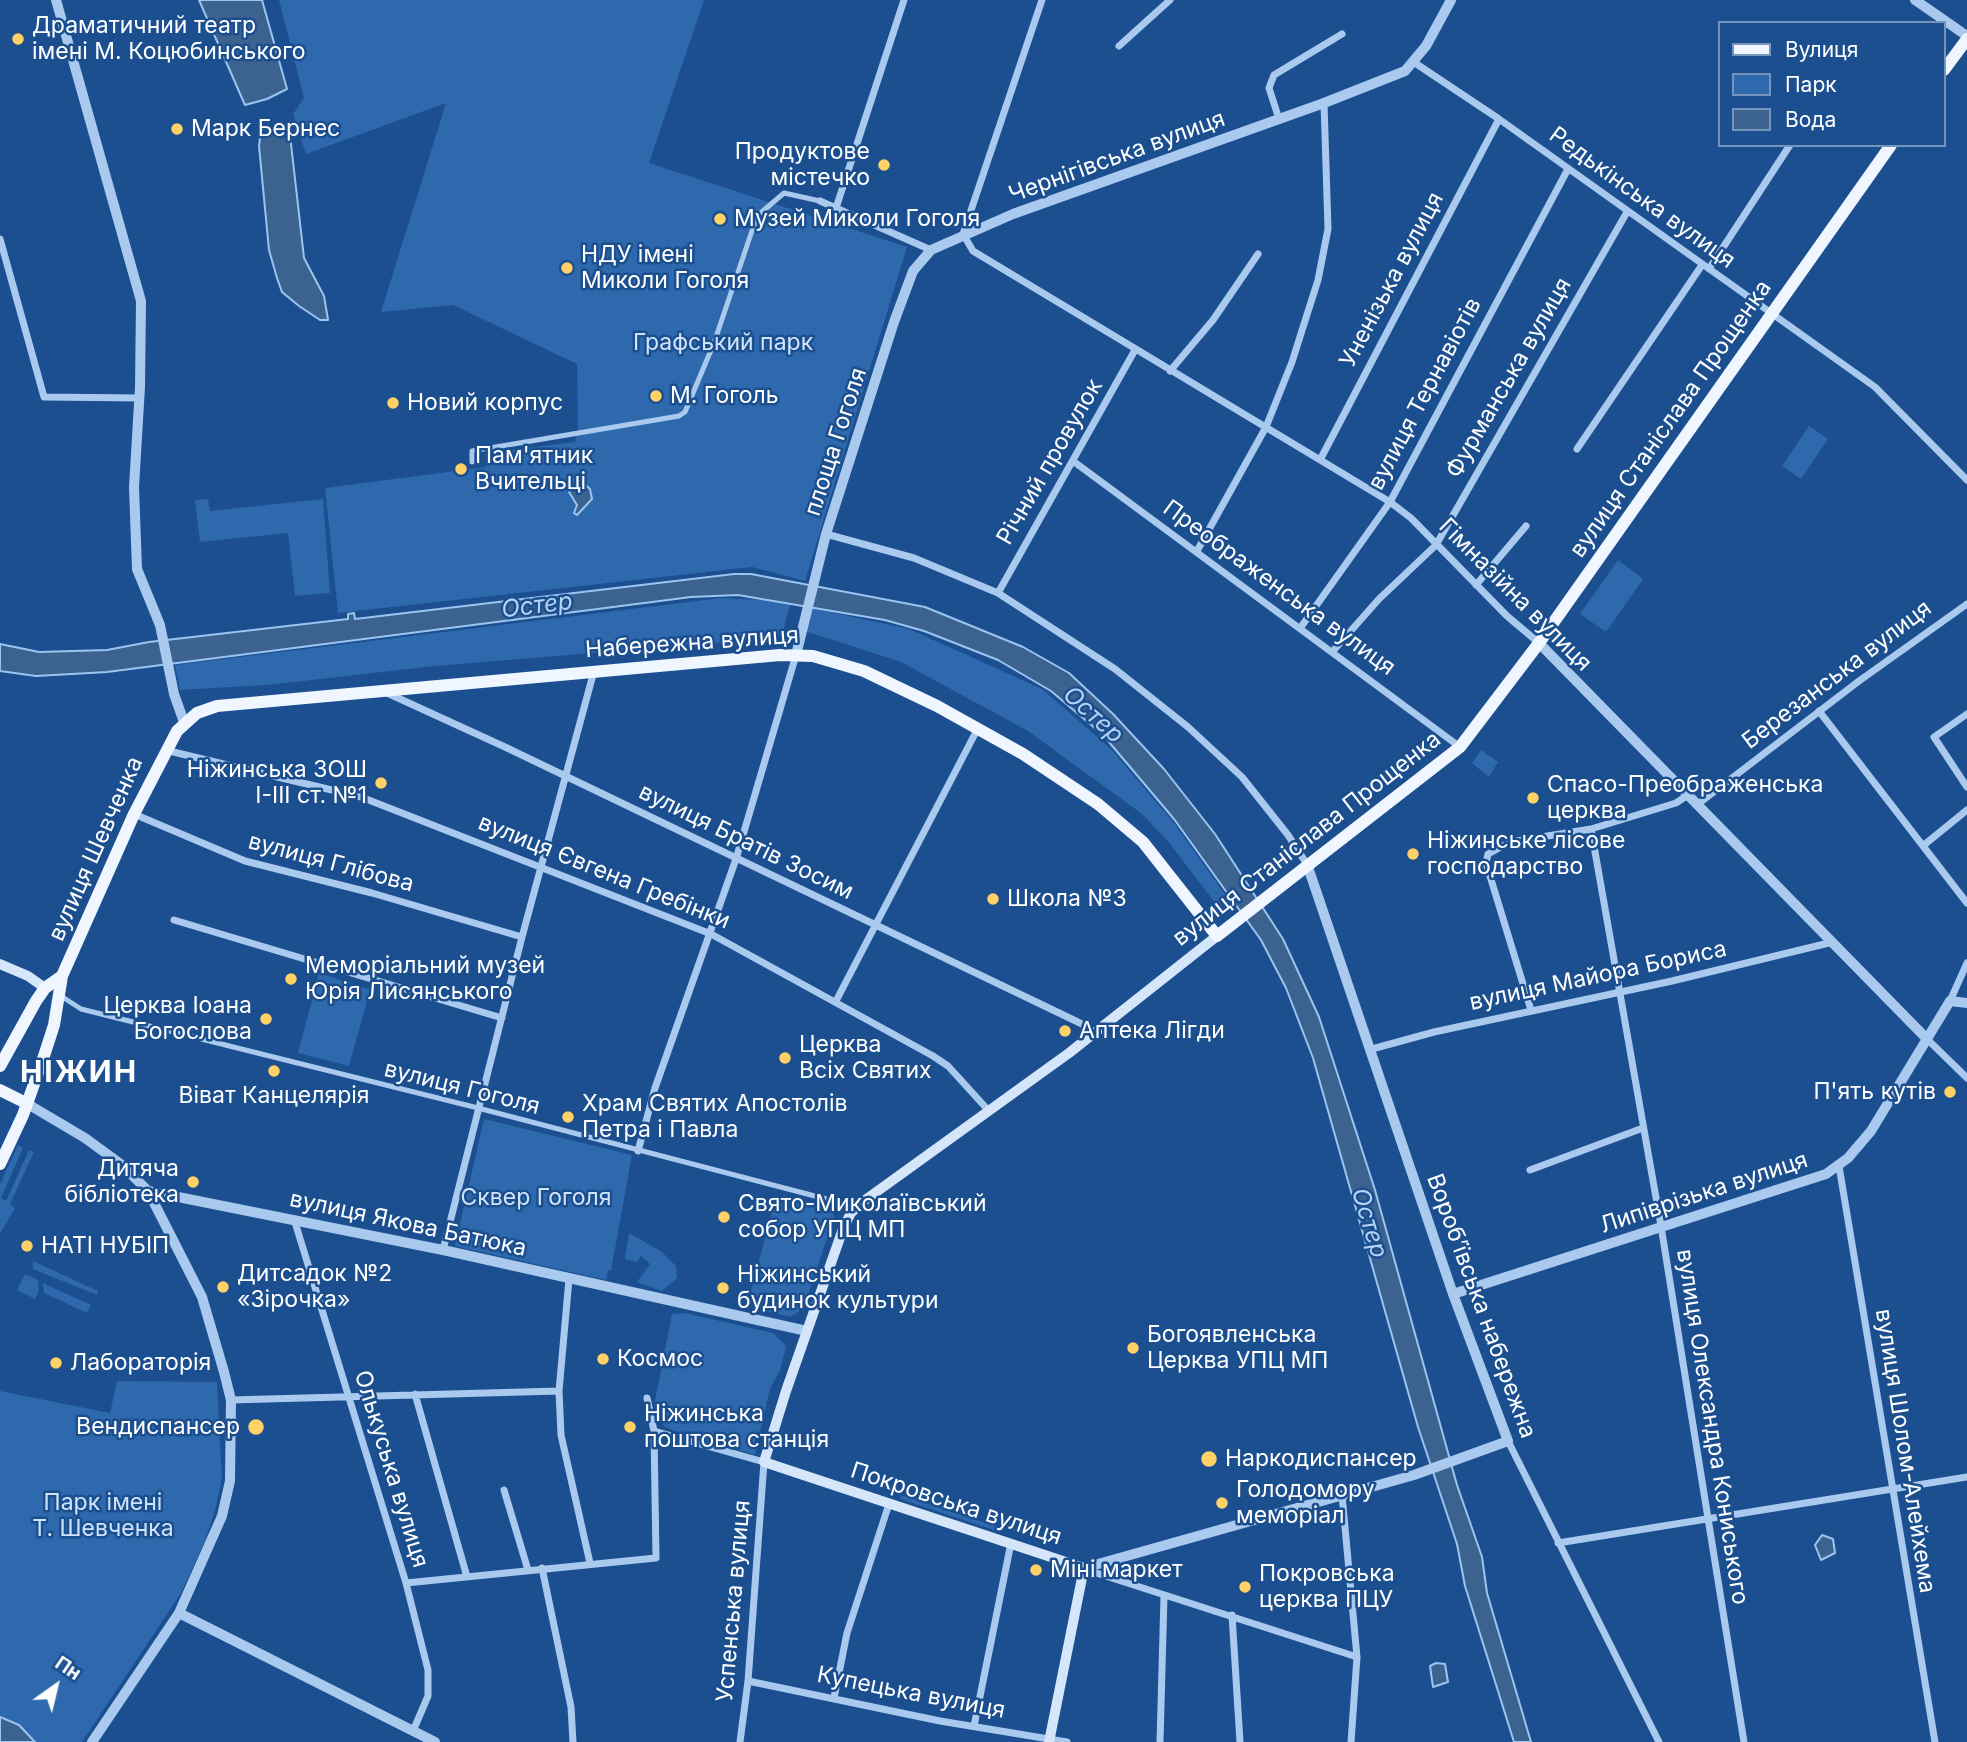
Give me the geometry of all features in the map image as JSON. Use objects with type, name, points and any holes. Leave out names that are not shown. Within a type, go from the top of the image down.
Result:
[{"type":"main road","points":[[1946,68],[1967,37]]},
{"type":"main road","name":"вулиця Станіслава Прощенка","points":[[857,1207],[1094,1033],[1460,747],[1539,643],[1890,147]]},
{"type":"main road","name":"Набережна вулиця","points":[[168,745],[184,722],[217,706],[796,655],[833,661],[864,671],[978,727],[1023,754],[1121,821],[1152,852],[1217,936]]},
{"type":"main road","name":"вулиця Шевченка","points":[[62,976],[134,814],[168,745]]},
{"type":"main road","points":[[0,964],[61,996]]},
{"type":"main road","points":[[0,1066],[45,988],[62,976]]},
{"type":"main road","points":[[0,1164],[54,1025],[61,996],[62,976]]},
{"type":"main road","points":[[0,1090],[26,1102]]},
{"type":"main road","points":[[764,1462],[844,1226],[857,1207]]},
{"type":"main road","name":"Покровська вулиця","points":[[764,1462],[1084,1568]]},
{"type":"main road","points":[[1049,1741],[1084,1568]]},
{"type":"street","points":[[57,0],[141,301],[140,398],[134,487],[136,569],[160,625],[184,722]]},
{"type":"street","points":[[836,208],[904,0]]},
{"type":"street","points":[[962,234],[1042,0]]},
{"type":"street","points":[[1119,46],[1170,0]]},
{"type":"street","points":[[1415,63],[1451,0]]},
{"type":"street","points":[[1915,0],[1945,21]]},
{"type":"street","points":[[1946,22],[1967,37]]},
{"type":"street","points":[[1279,119],[1269,89],[1274,75],[1342,34]]},
{"type":"street","name":"Чернігівська вулиця","points":[[931,250],[962,234],[1389,79],[1415,63]]},
{"type":"street","name":"Редькінська вулиця","points":[[1415,63],[1499,119],[1875,387],[1967,480]]},
{"type":"street","points":[[1197,551],[1266,426],[1292,362],[1325,255],[1328,191],[1324,103]]},
{"type":"street","name":"Уненізька вулиця","points":[[1320,460],[1499,119]]},
{"type":"street","points":[[1577,449],[1789,147]]},
{"type":"street","name":"вулиця Тернавіотів","points":[[1301,627],[1390,502],[1568,169]]},
{"type":"street","points":[[472,462],[472,451],[679,416],[685,412],[714,343],[757,216],[784,193],[820,201],[931,250]]},
{"type":"street","name":"Фурманська вулиця","points":[[1333,651],[1379,599],[1436,545],[1627,212]]},
{"type":"street","name":"Гімназійна вулиця","points":[[962,234],[973,251],[1266,426],[1390,502],[1411,518],[1476,585],[1539,643],[1967,1078]]},
{"type":"street","points":[[0,239],[44,397],[140,398]]},
{"type":"street","name":"площа Гоголя","points":[[796,655],[827,534],[908,283],[913,271],[931,250]]},
{"type":"street","points":[[1170,371],[1213,320],[1258,254]]},
{"type":"street","name":"Річний провулок","points":[[998,593],[1135,350]]},
{"type":"street","name":"Преображенська вулиця","points":[[1073,461],[1460,747]]},
{"type":"street","points":[[1476,585],[1526,526]]},
{"type":"street","points":[[827,534],[914,558],[998,593],[1115,669],[1208,744],[1258,795],[1300,851],[1308,867]]},
{"type":"street","name":"Березанська вулиця","points":[[1698,804],[1819,711],[1967,604]]},
{"type":"street","points":[[638,1151],[655,1088],[736,859],[796,655]]},
{"type":"street","points":[[443,1250],[522,937],[594,671]]},
{"type":"street","name":"вулиця Братів Зосим","points":[[380,690],[1080,1023],[1094,1033]]},
{"type":"street","points":[[1819,711],[1967,903]]},
{"type":"street","points":[[1967,714],[1934,737],[1967,787]]},
{"type":"street","points":[[836,1001],[978,727]]},
{"type":"street","name":"вулиця Євгена Гребінки","points":[[168,745],[361,797],[711,934],[904,1037],[948,1066],[989,1111]]},
{"type":"street","points":[[1531,1010],[1486,863],[1488,854],[1494,848],[1510,842],[1591,829],[1676,803],[1688,795]]},
{"type":"street","points":[[1924,845],[1967,810]]},
{"type":"street","name":"вулиця Глібова","points":[[134,814],[245,860],[372,893],[522,937]]},
{"type":"street","name":"вулиця Олександра Кониського","points":[[1591,829],[1661,1226],[1744,1742]]},
{"type":"street","name":"Воробʼївська набережна","points":[[1308,867],[1453,1294],[1508,1441],[1659,1742]]},
{"type":"street","points":[[174,920],[502,1018]]},
{"type":"street","name":"вулиця Майора Бориса","points":[[1371,1049],[1833,942]]},
{"type":"street","points":[[1967,963],[1950,1001],[1967,1003]]},
{"type":"street","name":"вулиця Гоголя","points":[[61,996],[81,1009],[478,1108],[857,1207]]},
{"type":"street","name":"Липіврізька вулиця","points":[[1453,1294],[1661,1226],[1765,1196],[1826,1174],[1839,1166],[1871,1131],[1950,1001]]},
{"type":"street","points":[[26,1102],[85,1138],[122,1165],[148,1191],[202,1297],[231,1400],[228,1497],[212,1541],[179,1613],[92,1742]]},
{"type":"street","points":[[1530,1170],[1643,1128]]},
{"type":"street","name":"вулиця Шолом-Алейхема","points":[[1839,1166],[1935,1742]]},
{"type":"street","name":"вулиця Якова Батюка","points":[[148,1191],[294,1218],[807,1331]]},
{"type":"street","name":"Олькуська вулиця","points":[[294,1218],[406,1583],[430,1681],[428,1696],[413,1731]]},
{"type":"street","points":[[569,1279],[559,1391],[563,1450],[590,1563]]},
{"type":"street","points":[[231,1400],[559,1391]]},
{"type":"street","points":[[415,1394],[467,1577]]},
{"type":"street","points":[[406,1583],[656,1558],[654,1431],[647,1398]]},
{"type":"street","name":"Покровська вулиця","points":[[654,1431],[764,1462]]},
{"type":"street","name":"Покровська вулиця","points":[[1084,1568],[1414,1475],[1508,1441]]},
{"type":"street","name":"Успенська вулиця","points":[[740,1742],[748,1681],[764,1462]]},
{"type":"street","points":[[1559,1544],[1706,1517],[1967,1477]]},
{"type":"street","points":[[504,1490],[528,1570]]},
{"type":"street","points":[[1342,1495],[1357,1657],[1351,1742]]},
{"type":"street","points":[[834,1698],[847,1633],[889,1504]]},
{"type":"street","points":[[974,1726],[1011,1543]]},
{"type":"street","points":[[542,1568],[571,1707],[573,1742]]},
{"type":"street","name":"Покровська вулиця","points":[[1084,1568],[1357,1657]]},
{"type":"street","points":[[1160,1742],[1164,1596]]},
{"type":"street","points":[[179,1613],[435,1742]]},
{"type":"street","points":[[1232,1615],[1240,1742]]},
{"type":"street","name":"Купецька вулиця","points":[[748,1681],[1049,1741],[1067,1742]]},
{"type":"green space","name":"Графський парк","points":[[279,0],[704,0],[649,163],[907,247],[805,581],[752,567],[338,613],[325,488],[486,467],[485,453],[575,442],[578,428],[577,364],[453,305],[381,312],[446,103],[306,154],[293,114],[304,98]]},
{"type":"green space","points":[[1809,426],[1828,439],[1801,479],[1782,466]]},
{"type":"green space","points":[[208,499],[210,511],[323,499],[330,593],[295,596],[288,533],[200,542],[195,500]]},
{"type":"green space","points":[[1618,560],[1643,579],[1606,632],[1580,614]]},
{"type":"green space","points":[[721,598],[764,600],[790,605],[783,631],[778,635],[733,642],[729,639],[726,642],[435,666],[267,685],[180,690],[175,665]]},
{"type":"green space","points":[[812,608],[909,629],[1042,689],[1111,749],[1174,823],[1229,900],[1219,908],[1167,840],[1142,814],[1028,731],[901,662],[805,631]]},
{"type":"green space","points":[[1481,750],[1498,762],[1489,777],[1472,763]]},
{"type":"green space","points":[[319,973],[370,990],[349,1066],[298,1053]]},
{"type":"green space","name":"Сквер Гоголя","points":[[484,1119],[632,1155],[611,1271],[608,1270],[606,1280],[455,1246]]},
{"type":"green space","points":[[18,1145],[23,1148],[1,1198],[6,1201],[29,1150],[34,1152],[10,1204],[15,1208],[0,1234],[0,1184]]},
{"type":"green space","points":[[784,1195],[833,1210],[834,1218],[803,1309],[790,1317],[754,1308],[749,1298],[775,1201]]},
{"type":"green space","points":[[629,1233],[662,1252],[676,1266],[677,1278],[662,1291],[637,1282],[650,1264],[641,1256],[637,1262],[625,1259]]},
{"type":"green space","points":[[33,1261],[98,1291],[97,1295],[33,1269]]},
{"type":"green space","points":[[25,1274],[38,1280],[39,1290],[35,1299],[17,1290]]},
{"type":"green space","points":[[43,1283],[91,1305],[87,1313],[44,1293]]},
{"type":"green space","points":[[685,1313],[773,1333],[786,1346],[780,1371],[770,1388],[755,1455],[674,1431],[664,1426],[657,1417],[654,1406],[672,1314]]},
{"type":"green space","name":"Парк імені Т. Шевченка","points":[[117,1381],[217,1382],[222,1478],[215,1511],[205,1541],[181,1593],[82,1742],[35,1742],[19,1725],[0,1717],[0,1391],[110,1413]]},
{"type":"green space","points":[[901,1495],[995,1526],[994,1530],[900,1499]]},
{"type":"water","points":[[199,0],[262,0],[287,89],[267,99],[245,105]]},
{"type":"water","points":[[273,133],[290,135],[304,258],[324,296],[328,320],[320,320],[282,292],[277,278],[269,250],[259,146],[260,138]]},
{"type":"water","points":[[580,480],[590,489],[592,499],[577,515],[574,513],[577,505],[569,492]]},
{"type":"water","name":"Остер","points":[[751,574],[925,607],[1023,647],[1069,673],[1113,714],[1164,769],[1215,834],[1283,939],[1319,1017],[1375,1190],[1457,1485],[1482,1557],[1487,1593],[1531,1742],[1514,1742],[1465,1586],[1457,1544],[1418,1427],[1313,1058],[1286,988],[1261,940],[1174,819],[1103,735],[1051,691],[998,660],[924,631],[885,620],[738,595],[691,597],[107,672],[36,676],[0,671],[0,644],[39,652],[107,650],[149,642],[348,619],[348,614],[354,613],[355,619]]},
{"type":"water","points":[[1822,1535],[1833,1539],[1835,1553],[1821,1560],[1815,1545]]},
{"type":"water","points":[[1436,1663],[1445,1664],[1448,1682],[1433,1687],[1430,1666]]},
{"type":"water","points":[[0,1717],[19,1725],[35,1742],[0,1742]]},
{"type":"place","name":"Драматичний театр імені М. Коцюбинського","points":[[18,39]]},
{"type":"place","name":"Марк Бернес","points":[[177,129]]},
{"type":"place","name":"Продуктове містечко","points":[[884,165]]},
{"type":"place","name":"Музей Миколи Гоголя","points":[[720,219]]},
{"type":"place","name":"НДУ імені Миколи Гоголя","points":[[567,268]]},
{"type":"place","name":"М. Гоголь","points":[[656,396]]},
{"type":"place","name":"Новий корпус","points":[[393,403]]},
{"type":"place","name":"Пам'ятник Вчительці","points":[[461,469]]},
{"type":"place","name":"Ніжинська ЗОШ І-ІІІ ст. №1","points":[[381,783]]},
{"type":"place","name":"Спасо-Преображенська церква","points":[[1533,798]]},
{"type":"place","name":"Ніжинське лісове господарство","points":[[1413,854]]},
{"type":"place","name":"Школа №3","points":[[993,899]]},
{"type":"place","name":"Меморіальний музей Юрія Лисянського","points":[[291,979]]},
{"type":"place","name":"Церква Іоана Богослова","points":[[266,1019]]},
{"type":"place","name":"Аптека Лігди","points":[[1065,1031]]},
{"type":"place","name":"Церква Всіх Святих","points":[[785,1058]]},
{"type":"place","name":"Віват Канцелярія","points":[[274,1071]]},
{"type":"place","name":"П'ять кутів","points":[[1950,1092]]},
{"type":"place","name":"Храм Святих Апостолів Петра і Павла","points":[[568,1117]]},
{"type":"place","name":"Дитяча бібліотека","points":[[193,1182]]},
{"type":"place","name":"Свято-Миколаївський собор УПЦ МП","points":[[724,1217]]},
{"type":"place","name":"НАТІ НУБІП","points":[[27,1246]]},
{"type":"place","name":"Дитсадок №2 «Зірочка»","points":[[223,1287]]},
{"type":"place","name":"Ніжинський будинок культури","points":[[723,1288]]},
{"type":"place","name":"Богоявленська Церква УПЦ МП","points":[[1133,1348]]},
{"type":"place","name":"Космос","points":[[603,1359]]},
{"type":"place","name":"Лабораторія","points":[[56,1363]]},
{"type":"place","name":"Вендиспансер","points":[[256,1427]]},
{"type":"place","name":"Ніжинська поштова станція","points":[[630,1427]]},
{"type":"place","name":"Наркодиспансер","points":[[1209,1459]]},
{"type":"place","name":"Голодомору меморіал","points":[[1222,1503]]},
{"type":"place","name":"Міні маркет","points":[[1036,1570]]},
{"type":"place","name":"Покровська церква ПЦУ","points":[[1245,1587]]},
{"type":"district","name":"НІЖИН","points":[[79,1073]]}]
